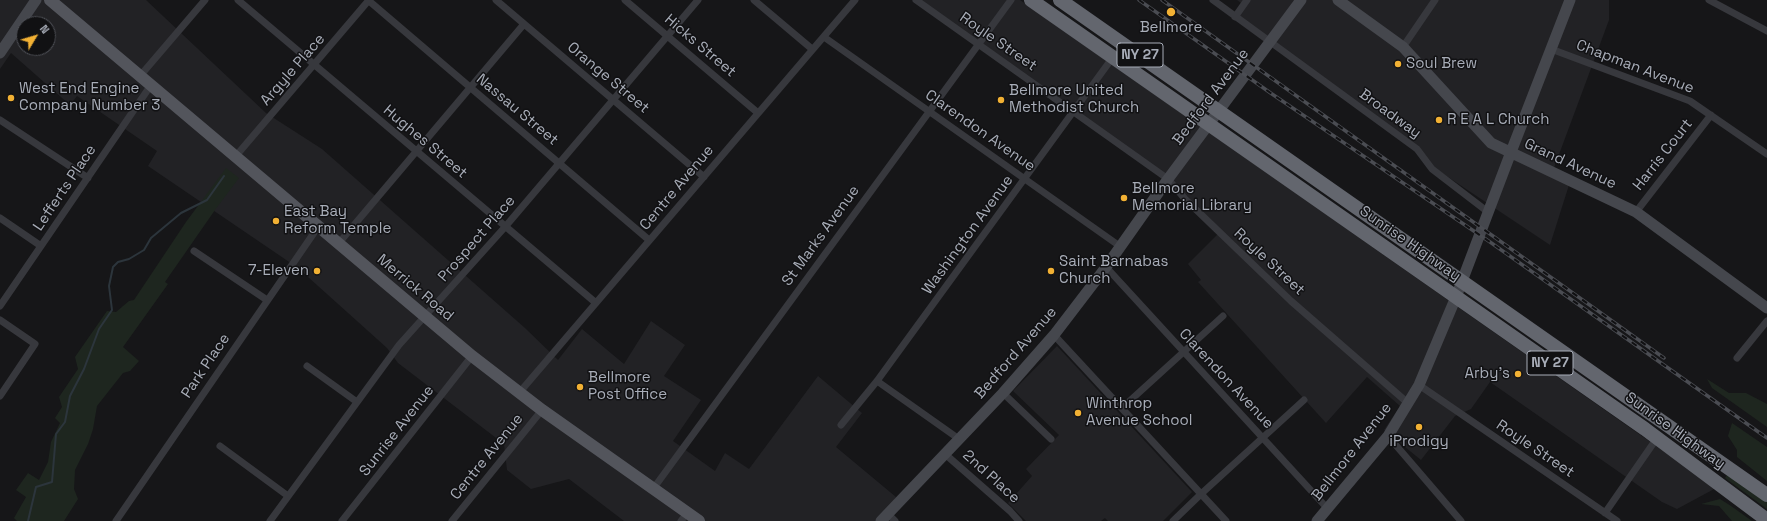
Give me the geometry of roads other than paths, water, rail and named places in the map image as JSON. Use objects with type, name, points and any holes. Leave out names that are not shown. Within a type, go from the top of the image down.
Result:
[{"type":"highway","name":"Sunrise Highway","points":[[1031,0],[1657,438],[1679,444],[1767,495]]},
{"type":"highway","name":"Sunrise Highway","points":[[1060,0],[1462,282],[1679,444],[1767,520]]},
{"type":"main road","name":"Merrick Road","points":[[50,0],[472,356],[542,410],[653,488],[684,517],[699,521]]},
{"type":"street","points":[[0,53],[36,0]]},
{"type":"street","points":[[140,76],[205,0]]},
{"type":"street","name":"Hughes Street","points":[[238,0],[596,303]]},
{"type":"street","name":"Argyle Place","points":[[235,157],[369,0]]},
{"type":"street","name":"Nassau Street","points":[[369,0],[650,240]]},
{"type":"street","name":"Orange Street","points":[[496,0],[704,177]]},
{"type":"street","name":"Hicks Street","points":[[625,0],[758,113]]},
{"type":"street","name":"Prospect Place","points":[[270,521],[399,345],[506,227],[698,0]]},
{"type":"street","points":[[754,0],[812,49]]},
{"type":"street","name":"Centre Avenue","points":[[519,393],[855,0]]},
{"type":"street","name":"Royle Street","points":[[916,0],[1168,180],[1185,200],[1291,301],[1409,404]]},
{"type":"street","name":"St Marks Avenue","points":[[653,488],[1011,0]]},
{"type":"street","name":"Broadway","points":[[1213,0],[1417,149],[1432,169],[1488,212]]},
{"type":"street","points":[[1235,17],[1247,0]]},
{"type":"street","name":"Bedford Avenue","points":[[888,519],[945,454],[1003,393],[1054,334],[1106,268],[1168,180],[1301,0]]},
{"type":"street","name":"Grand Avenue","points":[[1338,0],[1403,47],[1491,143],[1636,212],[1767,308]]},
{"type":"street","points":[[1403,47],[1435,0]]},
{"type":"street","name":"Bellmore Avenue","points":[[1317,521],[1388,436],[1419,386],[1456,298],[1570,0]]},
{"type":"street","points":[[1709,0],[1767,31]]},
{"type":"street","points":[[338,244],[524,24]]},
{"type":"street","name":"Clarendon Avenue","points":[[824,37],[1120,247]]},
{"type":"street","name":"Chapman Avenue","points":[[1551,49],[1690,101],[1767,154]]},
{"type":"street","name":"Washington Avenue","points":[[841,425],[877,381],[1113,57]]},
{"type":"street","name":"Lefferts Place","points":[[0,306],[151,85]]},
{"type":"street","name":"Harris Court","points":[[1636,212],[1711,115]]},
{"type":"street","points":[[0,120],[88,178]]},
{"type":"street","points":[[0,218],[41,246]]},
{"type":"street","name":"Park Place","points":[[116,521],[318,227]]},
{"type":"street","points":[[194,251],[267,300]]},
{"type":"street","name":"Clarendon Avenue","points":[[1106,268],[1327,508]]},
{"type":"street","points":[[1122,408],[1223,316]]},
{"type":"street","points":[[0,320],[35,344],[2,393]]},
{"type":"street","points":[[1737,358],[1767,321]]},
{"type":"street","points":[[1054,334],[1226,521]]},
{"type":"street","name":"Sunrise Avenue","points":[[342,521],[472,356]]},
{"type":"street","points":[[307,366],[357,402]]},
{"type":"street","points":[[877,381],[959,439]]},
{"type":"street","name":"Royle Street","points":[[1419,386],[1617,521]]},
{"type":"street","points":[[1003,393],[1051,439]]},
{"type":"street","points":[[1173,521],[1304,400]]},
{"type":"street","name":"Centre Avenue","points":[[452,521],[542,410]]},
{"type":"street","points":[[1388,436],[1461,521]]},
{"type":"street","points":[[1605,513],[1657,438]]},
{"type":"street","points":[[220,446],[288,496]]},
{"type":"street","name":"2nd Place","points":[[945,454],[1010,511],[1019,521]]},
{"type":"waterway","points":[[28,521],[36,487],[52,482],[56,434],[65,422],[70,396],[84,369],[99,329],[112,310],[109,286],[113,267],[118,262],[129,259],[144,250],[151,238],[181,213],[207,200],[224,176]]},
{"type":"railway","points":[[1139,0],[1272,94],[1490,242],[1767,438]]},
{"type":"railway","points":[[1162,0],[1664,358]]},
{"type":"place","name":"Bellmore","points":[[1171,12]]},
{"type":"place","name":"Soul Brew","points":[[1398,64]]},
{"type":"place","name":"West End Engine Company Number 3","points":[[11,98]]},
{"type":"place","name":"Bellmore United Methodist Church","points":[[1001,100]]},
{"type":"place","name":"R E A L Church","points":[[1439,120]]},
{"type":"place","name":"Bellmore Memorial Library","points":[[1124,198]]},
{"type":"place","name":"East Bay Reform Temple","points":[[276,221]]},
{"type":"place","name":"7-Eleven","points":[[317,271]]},
{"type":"place","name":"Saint Barnabas Church","points":[[1051,271]]},
{"type":"place","name":"Arby's","points":[[1518,374]]},
{"type":"place","name":"Bellmore Post Office","points":[[580,387]]},
{"type":"place","name":"Winthrop Avenue School","points":[[1078,413]]},
{"type":"place","name":"iProdigy","points":[[1419,427]]}]
